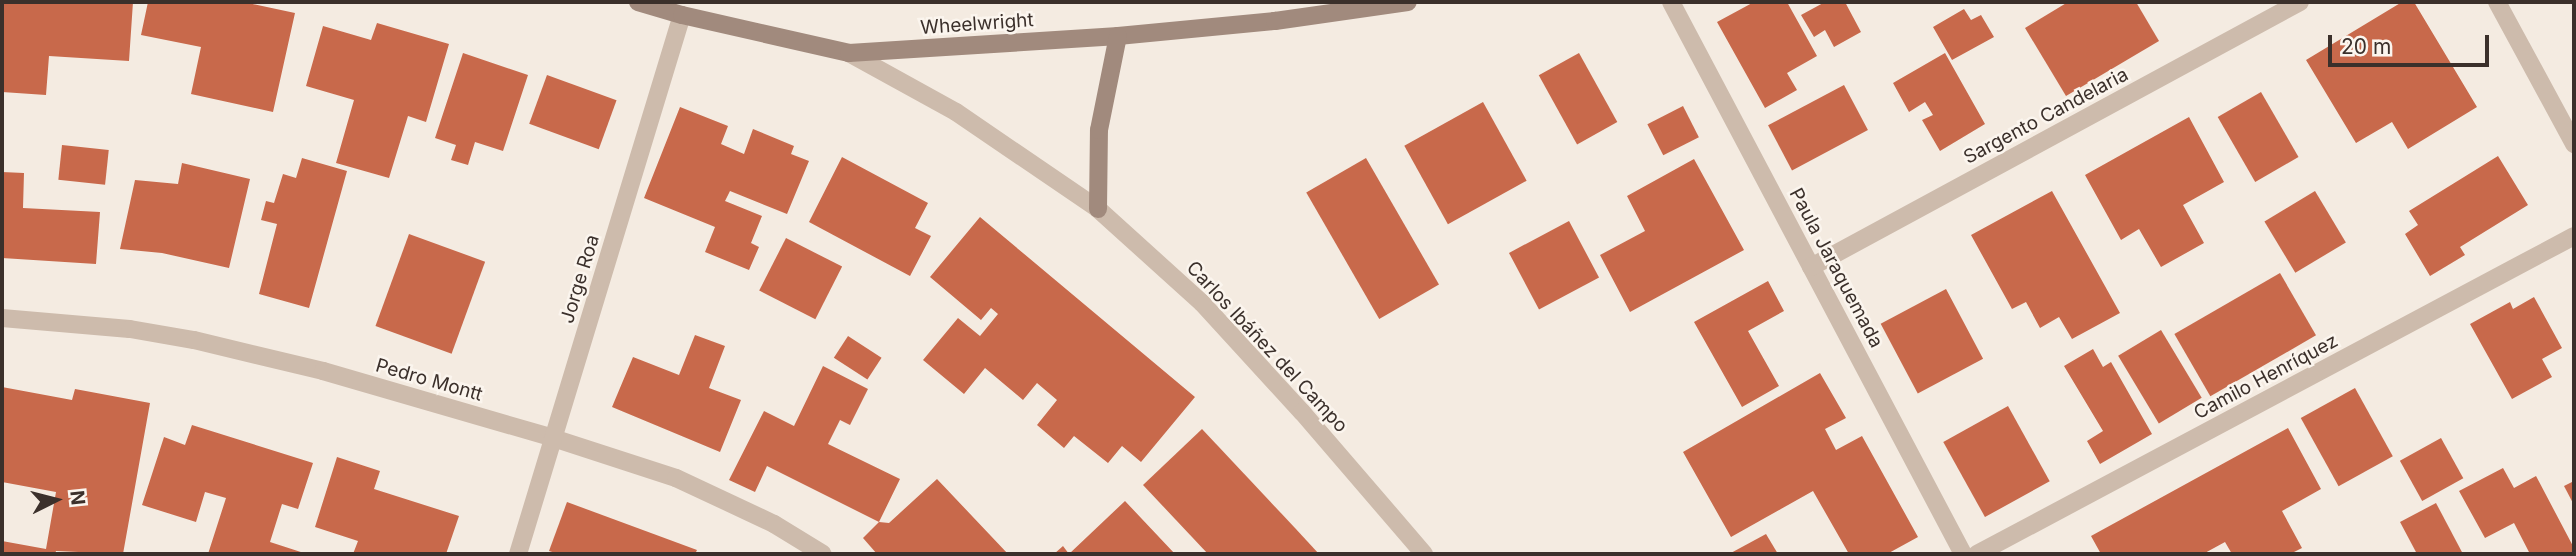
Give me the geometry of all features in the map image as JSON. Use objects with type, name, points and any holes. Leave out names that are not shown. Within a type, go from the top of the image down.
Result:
[{"type":"main road","name":"Wheelwright","points":[[638,2],[682,15],[849,53],[1118,36],[1275,21],[1408,2]]},
{"type":"main road","points":[[1098,209],[1099,130],[1118,36]]},
{"type":"street","name":"Paula Jaraquemada","points":[[1671,2],[1963,554]]},
{"type":"street","name":"Sargento Candelaria","points":[[1811,267],[2300,2]]},
{"type":"street","points":[[2497,2],[2574,144]]},
{"type":"street","name":"Jorge Roa","points":[[518,554],[682,15]]},
{"type":"street","name":"Carlos Ibáñez del Campo","points":[[849,53],[956,112],[1098,209],[1202,303],[1302,412],[1424,554]]},
{"type":"street","name":"Camilo Henríquez","points":[[1977,554],[2574,236]]},
{"type":"street","name":"Pedro Montt","points":[[2,318],[130,329],[259,354],[554,438],[676,478],[765,519],[823,554]]},
{"type":"building","points":[[2,2],[133,2],[129,61],[49,56],[46,95],[2,92]]},
{"type":"building","points":[[148,2],[243,2],[295,13],[273,112],[191,94],[201,47],[141,35]]},
{"type":"building","points":[[1754,2],[1787,2],[1817,56],[1787,73],[1797,90],[1765,108],[1717,22]]},
{"type":"building","points":[[1825,2],[1845,2],[1861,32],[1834,47],[1825,30],[1814,37],[1801,15]]},
{"type":"building","points":[[2068,2],[2136,2],[2159,41],[2066,96],[2025,28]]},
{"type":"building","points":[[2402,2],[2414,2],[2477,107],[2408,149],[2392,122],[2356,143],[2306,60]]},
{"type":"building","points":[[1964,9],[1971,20],[1981,15],[1994,37],[1952,60],[1933,27]]},
{"type":"building","points":[[377,23],[449,44],[426,122],[408,116],[389,178],[336,163],[354,100],[306,86],[323,26],[371,40]]},
{"type":"building","points":[[463,53],[528,75],[503,151],[475,142],[468,165],[451,160],[456,145],[435,138]]},
{"type":"building","points":[[1579,53],[1617,122],[1577,144],[1539,75]]},
{"type":"building","points":[[1945,53],[1985,124],[1940,151],[1922,120],[1933,115],[1925,102],[1909,112],[1893,83]]},
{"type":"building","points":[[547,75],[617,100],[599,149],[529,124]]},
{"type":"building","points":[[1844,85],[1868,130],[1792,170],[1768,125]]},
{"type":"building","points":[[2261,92],[2298,157],[2255,182],[2218,117]]},
{"type":"building","points":[[1483,102],[1527,181],[1448,224],[1404,146]]},
{"type":"building","points":[[1683,106],[1699,137],[1663,155],[1647,124]]},
{"type":"building","points":[[680,107],[728,126],[721,144],[744,154],[753,129],[794,146],[791,154],[809,161],[787,214],[730,191],[725,201],[762,216],[751,243],[759,247],[749,270],[705,252],[715,227],[644,198]]},
{"type":"building","points":[[2189,117],[2224,182],[2183,205],[2204,243],[2161,267],[2139,229],[2121,240],[2085,175]]},
{"type":"building","points":[[62,145],[109,150],[105,185],[58,180]]},
{"type":"building","points":[[2498,156],[2528,205],[2460,247],[2465,255],[2430,276],[2405,234],[2418,225],[2409,211]]},
{"type":"building","points":[[842,157],[928,203],[915,228],[931,236],[910,276],[809,222]]},
{"type":"building","points":[[302,158],[347,171],[309,308],[259,294],[277,224],[261,220],[266,201],[274,203],[283,174],[296,178]]},
{"type":"building","points":[[1366,158],[1439,284],[1379,319],[1306,192]]},
{"type":"building","points":[[1694,159],[1744,250],[1630,312],[1600,255],[1645,231],[1627,196]]},
{"type":"building","points":[[182,163],[250,179],[229,268],[162,253],[120,249],[135,180],[178,184]]},
{"type":"building","points":[[2,172],[24,173],[23,208],[100,212],[96,264],[2,258]]},
{"type":"building","points":[[2052,191],[2120,313],[2072,339],[2059,317],[2040,328],[2026,302],[2012,309],[1971,235]]},
{"type":"building","points":[[2315,191],[2346,242],[2295,273],[2264,221]]},
{"type":"building","points":[[980,217],[1195,397],[1141,462],[1122,446],[1108,463],[1074,436],[1064,448],[1037,425],[1057,400],[1037,383],[1023,400],[985,368],[964,394],[923,360],[958,318],[980,336],[998,314],[991,308],[981,320],[930,277]]},
{"type":"building","points":[[1569,221],[1599,278],[1539,309],[1509,253]]},
{"type":"building","points":[[409,234],[485,262],[452,354],[375,326]]},
{"type":"building","points":[[786,238],[842,267],[815,319],[759,291]]},
{"type":"building","points":[[2280,273],[2316,335],[2210,396],[2174,334]]},
{"type":"building","points":[[1768,281],[1784,311],[1748,331],[1779,386],[1742,407],[1694,322]]},
{"type":"building","points":[[1946,289],[1983,359],[1918,393],[1881,324]]},
{"type":"building","points":[[2534,297],[2562,348],[2542,359],[2552,377],[2512,399],[2470,324],[2510,302],[2513,309]]},
{"type":"building","points":[[2161,330],[2202,398],[2159,423],[2118,356]]},
{"type":"building","points":[[695,335],[725,346],[709,388],[741,400],[720,452],[612,407],[633,357],[679,375]]},
{"type":"building","points":[[848,336],[882,358],[867,380],[834,358]]},
{"type":"building","points":[[2093,349],[2103,367],[2111,362],[2152,434],[2100,464],[2087,441],[2103,431],[2064,366]]},
{"type":"building","points":[[823,366],[868,389],[850,425],[840,420],[828,444],[900,479],[879,522],[767,466],[755,492],[729,480],[764,411],[794,426]]},
{"type":"building","points":[[1820,373],[1846,418],[1825,429],[1836,450],[1862,436],[1918,537],[1887,554],[1849,554],[1813,491],[1731,537],[1683,452]]},
{"type":"building","points":[[2,387],[72,400],[75,389],[150,403],[123,554],[56,551],[55,554],[2,554],[2,541],[46,549],[56,492],[2,482]]},
{"type":"building","points":[[2355,388],[2393,456],[2339,486],[2301,418]]},
{"type":"building","points":[[2008,406],[2050,481],[1985,517],[1943,442]]},
{"type":"building","points":[[192,425],[313,463],[298,509],[282,504],[270,542],[307,554],[208,554],[226,498],[205,492],[196,522],[142,505],[164,437],[185,445]]},
{"type":"building","points":[[2288,428],[2321,489],[2282,511],[2302,548],[2290,554],[2232,554],[2225,542],[2203,554],[2101,554],[2091,536]]},
{"type":"building","points":[[1202,429],[1319,554],[1208,554],[1143,485]]},
{"type":"building","points":[[2441,438],[2463,478],[2422,501],[2400,461]]},
{"type":"building","points":[[337,457],[380,471],[374,489],[459,516],[446,554],[353,554],[358,541],[315,527]]},
{"type":"building","points":[[2503,468],[2514,488],[2536,476],[2574,548],[2574,554],[2530,554],[2514,523],[2485,538],[2459,491]]},
{"type":"building","points":[[937,479],[1008,554],[877,554],[863,538],[879,522],[889,523]]},
{"type":"building","points":[[2574,481],[2574,505],[2564,486]]},
{"type":"building","points":[[1125,501],[1175,554],[1069,554]]},
{"type":"building","points":[[567,502],[697,550],[695,554],[559,554],[549,551]]},
{"type":"building","points":[[2436,503],[2463,554],[2417,554],[2400,522]]},
{"type":"building","points":[[1766,534],[1778,554],[1729,554]]},
{"type":"building","points":[[1063,546],[1069,554],[1054,554]]}]
